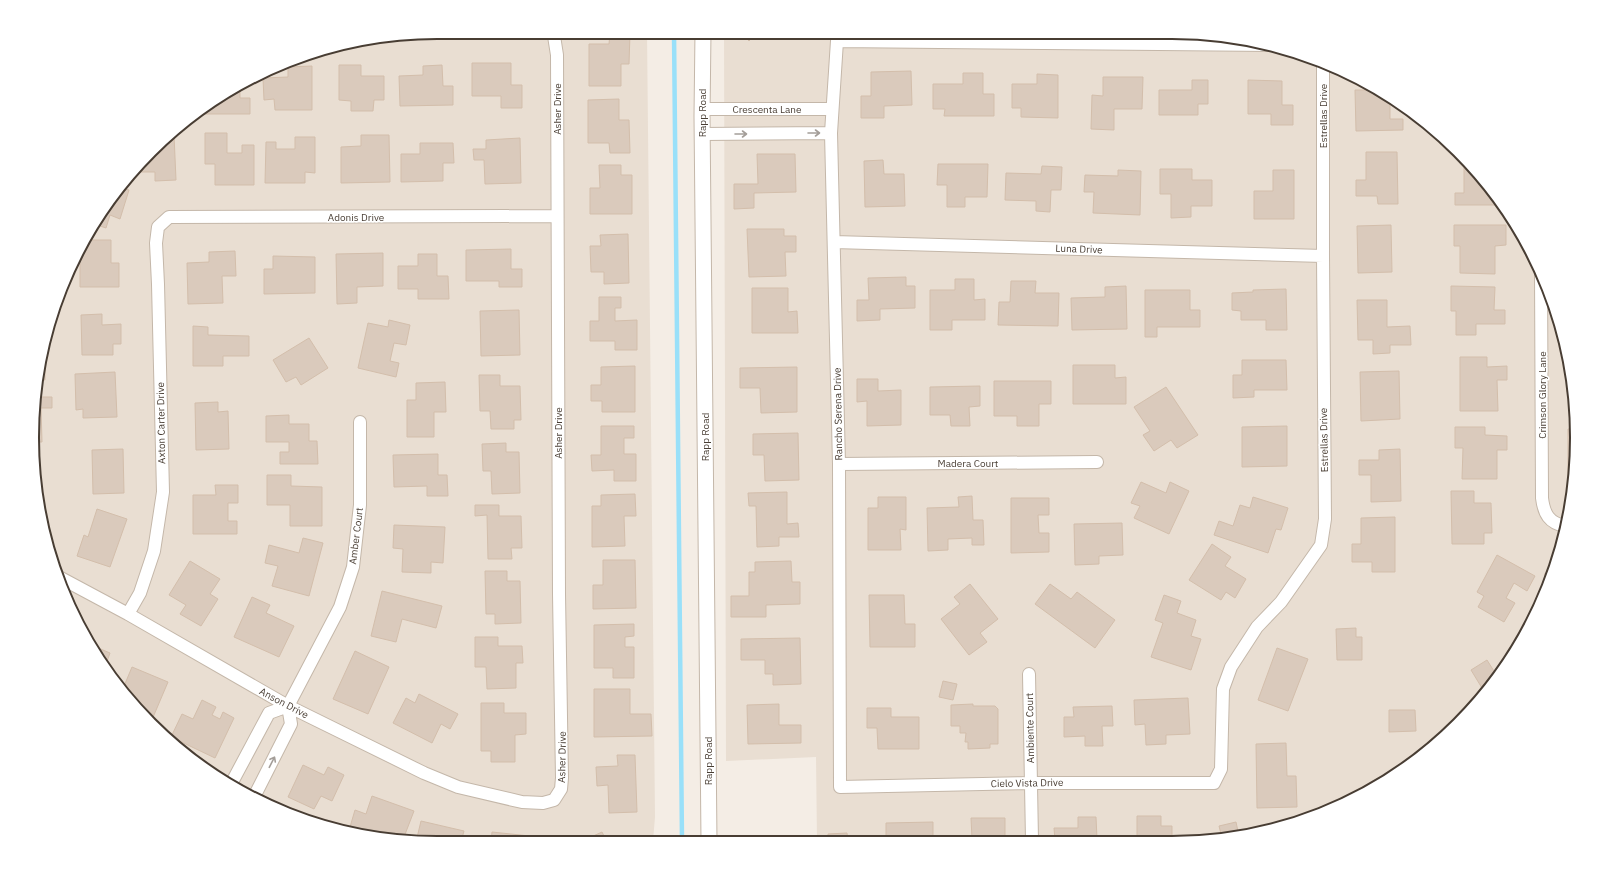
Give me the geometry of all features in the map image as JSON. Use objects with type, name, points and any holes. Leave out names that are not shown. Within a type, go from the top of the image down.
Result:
[{"type":"street","name":"Asher Drive","points":[[522,802],[543,803],[554,800],[562,789],[559,586],[557,55],[554,39]]},
{"type":"street","name":"Rapp Road","points":[[703,39],[702,134],[708,836]]},
{"type":"street","name":"Rancho Serena Drive","points":[[840,787],[839,464],[831,133],[831,109],[837,41],[1237,45]]},
{"type":"street","name":"Estrellas Drive","points":[[1214,782],[1220,769],[1223,689],[1230,667],[1257,627],[1281,602],[1321,544],[1325,519],[1323,69]]},
{"type":"street","name":"Crescenta Lane","points":[[702,109],[831,109]]},
{"type":"street","points":[[702,134],[831,133]]},
{"type":"street","name":"Adonis Drive","points":[[158,226],[169,217],[557,216]]},
{"type":"street","name":"Axton Carter Drive","points":[[128,614],[140,593],[154,550],[163,492],[156,243],[158,226]]},
{"type":"street","name":"Luna Drive","points":[[834,242],[1323,256]]},
{"type":"street","name":"Crimson Glory Lane","points":[[1546,301],[1542,498],[1547,517],[1553,522],[1560,524]]},
{"type":"street","name":"Amber Court","points":[[288,706],[340,607],[353,567],[360,505],[360,422]]},
{"type":"street","name":"Madera Court","points":[[839,464],[1097,462]]},
{"type":"street","name":"Anson Drive","points":[[65,581],[128,614],[288,706],[424,773],[458,787],[522,802]]},
{"type":"street","name":"Ambiente Court","points":[[1029,674],[1032,836]]},
{"type":"street","points":[[233,780],[269,713],[288,706],[291,724],[256,793]]},
{"type":"street","name":"Cielo Vista Drive","points":[[840,787],[1031,783],[1214,782]]},
{"type":"shaded area","points":[[438,39],[647,39],[655,817],[653,836],[438,836],[385,833],[309,815],[285,806],[238,783],[195,754],[156,719],[138,700],[121,680],[92,637],[69,590],[60,566],[42,490],[39,438],[40,411],[42,385],[53,334],[60,309],[80,261],[92,238],[121,195],[156,156],[175,138],[195,121],[238,92],[285,69],[309,60],[385,42]]},
{"type":"shaded area","points":[[724,39],[1172,39],[1224,42],[1249,47],[1300,60],[1324,69],[1371,92],[1414,121],[1434,138],[1471,175],[1488,195],[1517,238],[1529,261],[1549,309],[1556,334],[1567,385],[1569,411],[1570,438],[1567,490],[1549,566],[1540,590],[1517,637],[1488,680],[1471,700],[1434,737],[1414,754],[1371,783],[1324,806],[1300,815],[1224,833],[1172,836],[817,836],[816,757],[726,761]]},
{"type":"building","points":[[609,39],[630,39],[629,64],[621,64],[621,86],[589,86],[589,44],[609,44]]},
{"type":"building","points":[[472,63],[511,63],[511,85],[522,85],[522,108],[501,108],[501,96],[472,96]]},
{"type":"building","points":[[339,65],[361,65],[361,76],[384,76],[384,100],[374,100],[373,111],[351,111],[351,101],[339,100]]},
{"type":"building","points":[[442,65],[443,86],[453,86],[453,105],[400,106],[399,76],[423,75],[423,66]]},
{"type":"building","points":[[312,66],[312,110],[275,110],[274,99],[264,100],[263,79],[288,77],[288,68]]},
{"type":"building","points":[[911,71],[912,105],[884,106],[884,118],[861,118],[861,96],[871,96],[871,72]]},
{"type":"building","points":[[963,73],[983,73],[983,94],[994,94],[994,116],[944,116],[945,109],[933,109],[933,84],[963,84]]},
{"type":"building","points":[[1037,74],[1058,75],[1058,118],[1021,117],[1021,108],[1012,108],[1012,84],[1037,84]]},
{"type":"building","points":[[1103,77],[1143,77],[1142,109],[1114,109],[1114,130],[1091,129],[1092,95],[1103,96]]},
{"type":"building","points":[[1192,80],[1208,80],[1208,104],[1198,104],[1198,115],[1159,115],[1159,90],[1192,90]]},
{"type":"building","points":[[1248,80],[1282,81],[1282,105],[1293,105],[1293,125],[1271,125],[1271,114],[1248,114]]},
{"type":"building","points":[[1355,90],[1366,90],[1390,104],[1390,119],[1403,119],[1403,130],[1356,131]]},
{"type":"building","points":[[240,91],[240,98],[250,98],[250,114],[205,114]]},
{"type":"building","points":[[619,99],[619,120],[629,120],[630,153],[610,153],[609,143],[588,143],[588,100]]},
{"type":"building","points":[[205,133],[227,133],[227,153],[242,153],[242,145],[254,145],[254,185],[215,185],[215,164],[205,164]]},
{"type":"building","points":[[361,135],[389,135],[390,182],[341,183],[341,147],[361,146]]},
{"type":"building","points":[[295,137],[315,137],[315,173],[305,172],[305,183],[265,183],[266,142],[276,142],[276,149],[295,149]]},
{"type":"building","points":[[520,138],[521,183],[485,184],[484,160],[474,160],[473,149],[486,149],[486,140]]},
{"type":"building","points":[[174,139],[176,180],[155,181],[155,172],[141,172]]},
{"type":"building","points":[[420,143],[453,143],[454,163],[443,163],[443,181],[401,182],[401,154],[420,154]]},
{"type":"building","points":[[1366,152],[1397,152],[1398,204],[1378,204],[1377,196],[1356,196],[1356,180],[1366,180]]},
{"type":"building","points":[[757,154],[795,154],[796,192],[754,193],[754,208],[734,209],[734,184],[758,184]]},
{"type":"building","points":[[883,160],[884,174],[904,174],[905,206],[865,207],[864,161]]},
{"type":"building","points":[[938,164],[988,164],[987,197],[965,197],[965,207],[947,207],[947,185],[937,185]]},
{"type":"building","points":[[599,165],[621,165],[621,175],[632,175],[632,214],[590,214],[590,188],[600,188]]},
{"type":"building","points":[[1042,166],[1062,167],[1061,190],[1051,190],[1050,212],[1036,211],[1036,201],[1005,200],[1006,173],[1041,174]]},
{"type":"building","points":[[1464,168],[1495,205],[1455,205],[1455,193],[1464,193]]},
{"type":"building","points":[[1160,169],[1192,169],[1192,180],[1212,180],[1212,206],[1191,206],[1191,217],[1171,218],[1171,194],[1160,194]]},
{"type":"building","points":[[1118,170],[1141,171],[1140,215],[1093,213],[1094,192],[1084,192],[1085,175],[1118,176]]},
{"type":"building","points":[[1273,170],[1294,170],[1294,219],[1254,219],[1254,191],[1273,191]]},
{"type":"building","points":[[126,189],[129,190],[120,219],[110,215],[106,228],[100,226],[121,195]]},
{"type":"building","points":[[1391,225],[1392,272],[1358,273],[1357,226]]},
{"type":"building","points":[[1454,225],[1506,225],[1506,245],[1495,246],[1495,274],[1460,273],[1460,246],[1454,246]]},
{"type":"building","points":[[747,229],[784,229],[784,236],[796,236],[796,252],[785,252],[786,276],[749,277]]},
{"type":"building","points":[[628,234],[629,283],[604,284],[604,272],[591,272],[590,246],[601,246],[600,235]]},
{"type":"building","points":[[91,240],[111,240],[111,263],[119,263],[119,287],[80,287],[80,261]]},
{"type":"building","points":[[511,249],[511,269],[522,269],[522,287],[499,287],[499,281],[466,281],[466,250]]},
{"type":"building","points":[[235,251],[236,276],[222,276],[223,303],[188,304],[187,263],[209,262],[209,252]]},
{"type":"building","points":[[383,253],[383,286],[357,287],[357,303],[337,304],[336,254]]},
{"type":"building","points":[[418,254],[437,254],[437,276],[448,276],[449,299],[418,299],[418,289],[398,289],[398,266],[418,266]]},
{"type":"building","points":[[273,256],[315,257],[315,293],[264,294],[264,269],[273,269]]},
{"type":"building","points":[[906,277],[906,286],[915,286],[915,308],[880,309],[880,320],[857,321],[857,300],[869,300],[868,278]]},
{"type":"building","points":[[955,279],[974,279],[974,300],[985,299],[985,320],[952,320],[952,330],[930,330],[930,290],[955,290]]},
{"type":"building","points":[[1011,281],[1036,281],[1035,293],[1059,293],[1058,326],[998,325],[999,302],[1010,302]]},
{"type":"building","points":[[1126,286],[1127,329],[1072,330],[1071,298],[1105,297],[1105,287]]},
{"type":"building","points":[[1451,286],[1495,287],[1494,310],[1505,310],[1505,324],[1476,324],[1476,335],[1456,335],[1456,311],[1451,311]]},
{"type":"building","points":[[752,288],[788,288],[788,312],[797,311],[798,333],[752,333]]},
{"type":"building","points":[[1286,289],[1287,330],[1266,330],[1266,320],[1241,320],[1241,311],[1232,310],[1232,293],[1253,292],[1253,290]]},
{"type":"building","points":[[1145,290],[1190,290],[1190,310],[1200,310],[1200,327],[1157,327],[1157,337],[1145,337]]},
{"type":"building","points":[[599,297],[621,297],[621,308],[615,308],[615,321],[637,320],[637,350],[615,350],[615,341],[590,341],[590,321],[599,321]]},
{"type":"building","points":[[1357,300],[1387,300],[1387,327],[1410,326],[1411,345],[1390,345],[1390,353],[1373,354],[1373,340],[1358,340]]},
{"type":"building","points":[[519,310],[520,355],[481,356],[480,311]]},
{"type":"building","points":[[102,314],[102,325],[121,324],[121,344],[113,344],[113,355],[82,355],[81,315]]},
{"type":"building","points":[[389,320],[410,325],[406,345],[394,343],[390,361],[399,363],[396,377],[358,368],[368,323],[388,327]]},
{"type":"building","points":[[193,326],[208,327],[208,335],[249,336],[249,356],[223,356],[223,366],[193,366]]},
{"type":"building","points":[[309,338],[328,368],[301,385],[296,377],[286,382],[273,360]]},
{"type":"building","points":[[1460,357],[1487,357],[1487,367],[1507,366],[1507,380],[1497,380],[1498,411],[1460,411]]},
{"type":"building","points":[[1242,360],[1286,360],[1287,390],[1254,390],[1254,397],[1233,398],[1233,375],[1242,375]]},
{"type":"building","points":[[1073,365],[1115,365],[1115,378],[1126,377],[1126,404],[1073,404]]},
{"type":"building","points":[[635,366],[635,412],[602,412],[602,401],[591,401],[591,385],[601,385],[601,367]]},
{"type":"building","points":[[797,367],[797,412],[761,413],[760,388],[740,388],[740,368]]},
{"type":"building","points":[[1399,371],[1400,419],[1361,421],[1360,372]]},
{"type":"building","points":[[115,372],[117,417],[83,418],[83,409],[76,410],[75,374]]},
{"type":"building","points":[[479,375],[500,375],[500,386],[520,386],[521,420],[514,420],[514,429],[491,429],[490,411],[480,411]]},
{"type":"building","points":[[857,379],[878,379],[878,391],[901,390],[901,425],[867,426],[867,401],[857,402]]},
{"type":"building","points":[[994,381],[1051,381],[1051,404],[1039,404],[1039,426],[1017,426],[1017,416],[994,416]]},
{"type":"building","points":[[445,382],[446,412],[434,412],[434,437],[407,437],[407,400],[416,400],[416,383]]},
{"type":"building","points":[[980,386],[980,406],[969,407],[970,426],[951,426],[950,415],[930,415],[930,387]]},
{"type":"building","points":[[1166,387],[1198,435],[1177,448],[1171,440],[1154,451],[1143,435],[1150,431],[1134,407]]},
{"type":"building","points":[[41,397],[52,397],[52,408],[41,408],[42,442],[39,442],[39,438]]},
{"type":"building","points":[[218,402],[218,412],[228,411],[229,449],[196,450],[195,403]]},
{"type":"building","points":[[289,415],[289,424],[309,424],[309,441],[317,441],[318,464],[280,464],[280,452],[289,452],[289,442],[266,442],[266,416]]},
{"type":"building","points":[[601,426],[634,426],[634,438],[624,438],[624,454],[636,454],[636,481],[614,481],[614,470],[592,471],[591,455],[601,455]]},
{"type":"building","points":[[1287,426],[1287,466],[1242,467],[1242,427]]},
{"type":"building","points":[[1455,427],[1485,427],[1485,435],[1507,436],[1507,450],[1497,450],[1497,479],[1462,479],[1463,448],[1455,448]]},
{"type":"building","points":[[1568,429],[1570,429],[1570,438],[1568,477]]},
{"type":"building","points":[[798,433],[799,480],[765,481],[764,455],[753,455],[753,434]]},
{"type":"building","points":[[506,443],[506,452],[519,452],[520,493],[492,494],[491,471],[483,471],[482,444]]},
{"type":"building","points":[[123,449],[124,493],[93,494],[92,450]]},
{"type":"building","points":[[1400,449],[1401,501],[1371,502],[1371,475],[1359,475],[1359,460],[1379,460],[1379,450]]},
{"type":"building","points":[[438,454],[438,475],[447,475],[448,496],[427,496],[427,486],[394,487],[393,455]]},
{"type":"building","points":[[267,475],[291,475],[291,486],[322,487],[322,526],[290,526],[290,505],[267,505]]},
{"type":"building","points":[[1141,482],[1166,493],[1170,482],[1189,491],[1169,534],[1134,518],[1140,506],[1131,503]]},
{"type":"building","points":[[215,485],[238,485],[238,503],[228,503],[228,521],[237,521],[237,534],[193,534],[193,495],[216,495]]},
{"type":"building","points":[[1451,491],[1474,491],[1474,503],[1491,503],[1492,533],[1484,533],[1484,544],[1452,544]]},
{"type":"building","points":[[787,492],[787,524],[798,523],[799,537],[779,537],[779,546],[757,547],[756,506],[749,506],[748,493]]},
{"type":"building","points":[[635,494],[636,516],[624,516],[625,546],[592,547],[592,506],[601,506],[601,495]]},
{"type":"building","points":[[972,496],[973,520],[983,520],[984,545],[972,545],[972,538],[948,539],[948,550],[928,551],[927,508],[959,507],[958,497]]},
{"type":"building","points":[[878,497],[906,497],[906,530],[900,529],[901,550],[868,550],[868,508],[878,508]]},
{"type":"building","points":[[1253,497],[1288,508],[1281,530],[1276,529],[1268,553],[1214,535],[1219,521],[1233,526],[1240,505],[1250,508]]},
{"type":"building","points":[[1011,498],[1049,498],[1049,515],[1038,515],[1039,533],[1049,533],[1049,552],[1011,553]]},
{"type":"building","points":[[475,505],[499,505],[499,516],[521,516],[522,548],[511,548],[512,559],[488,559],[487,515],[475,516]]},
{"type":"building","points":[[97,509],[127,519],[110,567],[77,556],[84,535],[88,537]]},
{"type":"building","points":[[1395,517],[1395,572],[1372,572],[1372,562],[1352,562],[1352,544],[1361,544],[1361,518]]},
{"type":"building","points":[[1122,523],[1123,555],[1099,556],[1099,564],[1075,565],[1074,524]]},
{"type":"building","points":[[394,525],[445,527],[443,563],[431,562],[431,573],[402,572],[403,549],[393,548]]},
{"type":"building","points":[[303,538],[323,543],[309,596],[272,586],[278,566],[265,563],[269,545],[299,553]]},
{"type":"building","points":[[1212,544],[1231,557],[1225,566],[1246,579],[1235,598],[1226,592],[1221,600],[1189,580]]},
{"type":"building","points":[[1497,555],[1535,576],[1527,591],[1514,583],[1506,598],[1515,603],[1504,622],[1478,607],[1484,596],[1477,592]]},
{"type":"building","points":[[603,560],[635,560],[636,608],[593,609],[593,585],[603,585]]},
{"type":"building","points":[[190,561],[220,579],[210,594],[218,599],[201,626],[180,614],[186,605],[169,595]]},
{"type":"building","points":[[791,561],[792,582],[800,582],[800,604],[766,605],[766,617],[731,617],[731,596],[749,596],[749,572],[755,572],[755,562]]},
{"type":"building","points":[[485,571],[507,571],[507,581],[520,581],[521,623],[495,624],[495,614],[486,614]]},
{"type":"building","points":[[970,584],[998,619],[980,633],[987,642],[969,655],[941,619],[960,604],[954,597]]},
{"type":"building","points":[[1050,584],[1071,599],[1077,592],[1115,620],[1095,648],[1035,604]]},
{"type":"building","points":[[382,591],[442,606],[436,628],[402,619],[396,642],[371,636]]},
{"type":"building","points":[[869,595],[904,595],[905,624],[915,624],[915,647],[870,647]]},
{"type":"building","points":[[1164,595],[1181,601],[1177,613],[1196,620],[1191,636],[1201,639],[1191,670],[1151,657],[1163,623],[1155,620]]},
{"type":"building","points":[[252,597],[270,605],[266,613],[294,626],[279,657],[234,637]]},
{"type":"building","points":[[634,624],[634,636],[625,637],[625,647],[634,647],[634,678],[613,678],[613,668],[594,668],[594,625]]},
{"type":"building","points":[[1356,628],[1356,637],[1362,637],[1362,660],[1337,660],[1336,629]]},
{"type":"building","points":[[475,637],[498,637],[498,646],[522,646],[523,663],[516,663],[516,688],[487,689],[486,667],[475,667]]},
{"type":"building","points":[[800,638],[801,684],[773,685],[773,674],[765,674],[765,660],[741,660],[741,639]]},
{"type":"building","points":[[1277,648],[1308,659],[1288,711],[1258,700]]},
{"type":"building","points":[[99,649],[110,653],[107,661]]},
{"type":"building","points":[[355,651],[389,667],[368,714],[333,699]]},
{"type":"building","points":[[1487,660],[1494,671],[1482,687],[1471,670]]},
{"type":"building","points":[[132,667],[168,682],[153,716],[125,684]]},
{"type":"building","points":[[943,681],[957,684],[953,700],[939,697]]},
{"type":"building","points":[[594,689],[630,689],[630,714],[651,714],[652,736],[594,737]]},
{"type":"building","points":[[419,694],[458,714],[450,729],[441,724],[432,743],[393,723],[406,698],[415,703]]},
{"type":"building","points":[[1188,698],[1190,734],[1166,735],[1166,744],[1146,745],[1145,724],[1135,725],[1134,700]]},
{"type":"building","points":[[202,700],[216,707],[212,715],[220,719],[223,712],[234,718],[215,758],[180,741],[172,734],[182,714],[193,719]]},
{"type":"building","points":[[481,703],[504,703],[504,713],[526,713],[526,734],[515,735],[515,762],[491,762],[491,751],[481,751]]},
{"type":"building","points":[[779,704],[779,725],[801,725],[801,743],[748,744],[747,705]]},
{"type":"building","points":[[973,704],[973,706],[995,706],[998,709],[998,744],[990,744],[990,748],[968,749],[968,742],[965,742],[966,733],[960,733],[960,726],[951,726],[951,705]]},
{"type":"building","points":[[1112,706],[1113,726],[1102,726],[1103,746],[1085,746],[1085,736],[1064,737],[1064,717],[1074,717],[1073,707]]},
{"type":"building","points":[[867,708],[891,708],[891,717],[919,717],[919,749],[878,749],[877,728],[867,728]]},
{"type":"building","points":[[1389,710],[1415,710],[1416,731],[1389,732]]},
{"type":"building","points":[[1286,743],[1287,776],[1296,776],[1297,807],[1257,808],[1256,744]]},
{"type":"building","points":[[617,755],[635,755],[637,812],[609,813],[608,785],[597,786],[596,767],[618,766]]},
{"type":"building","points":[[303,765],[324,775],[328,767],[344,775],[332,801],[321,796],[314,809],[288,797]]},
{"type":"building","points":[[372,796],[414,811],[405,835],[385,833],[350,826],[355,810],[366,814]]},
{"type":"building","points":[[1137,816],[1161,816],[1161,826],[1172,826],[1172,836],[1137,836]]},
{"type":"building","points":[[1078,817],[1096,817],[1097,836],[1055,836],[1054,828],[1078,828]]},
{"type":"building","points":[[971,818],[1005,818],[1005,836],[972,836]]},
{"type":"building","points":[[421,821],[464,831],[463,836],[418,835]]},
{"type":"building","points":[[933,822],[933,836],[886,836],[886,823]]},
{"type":"building","points":[[1236,822],[1238,830],[1221,833],[1219,826]]},
{"type":"building","points":[[492,832],[530,836],[492,836]]},
{"type":"building","points":[[602,832],[604,836],[593,836]]},
{"type":"building","points":[[847,833],[847,836],[828,836],[828,834]]},
{"type":"waterway","points":[[674,39],[682,836]]}]
